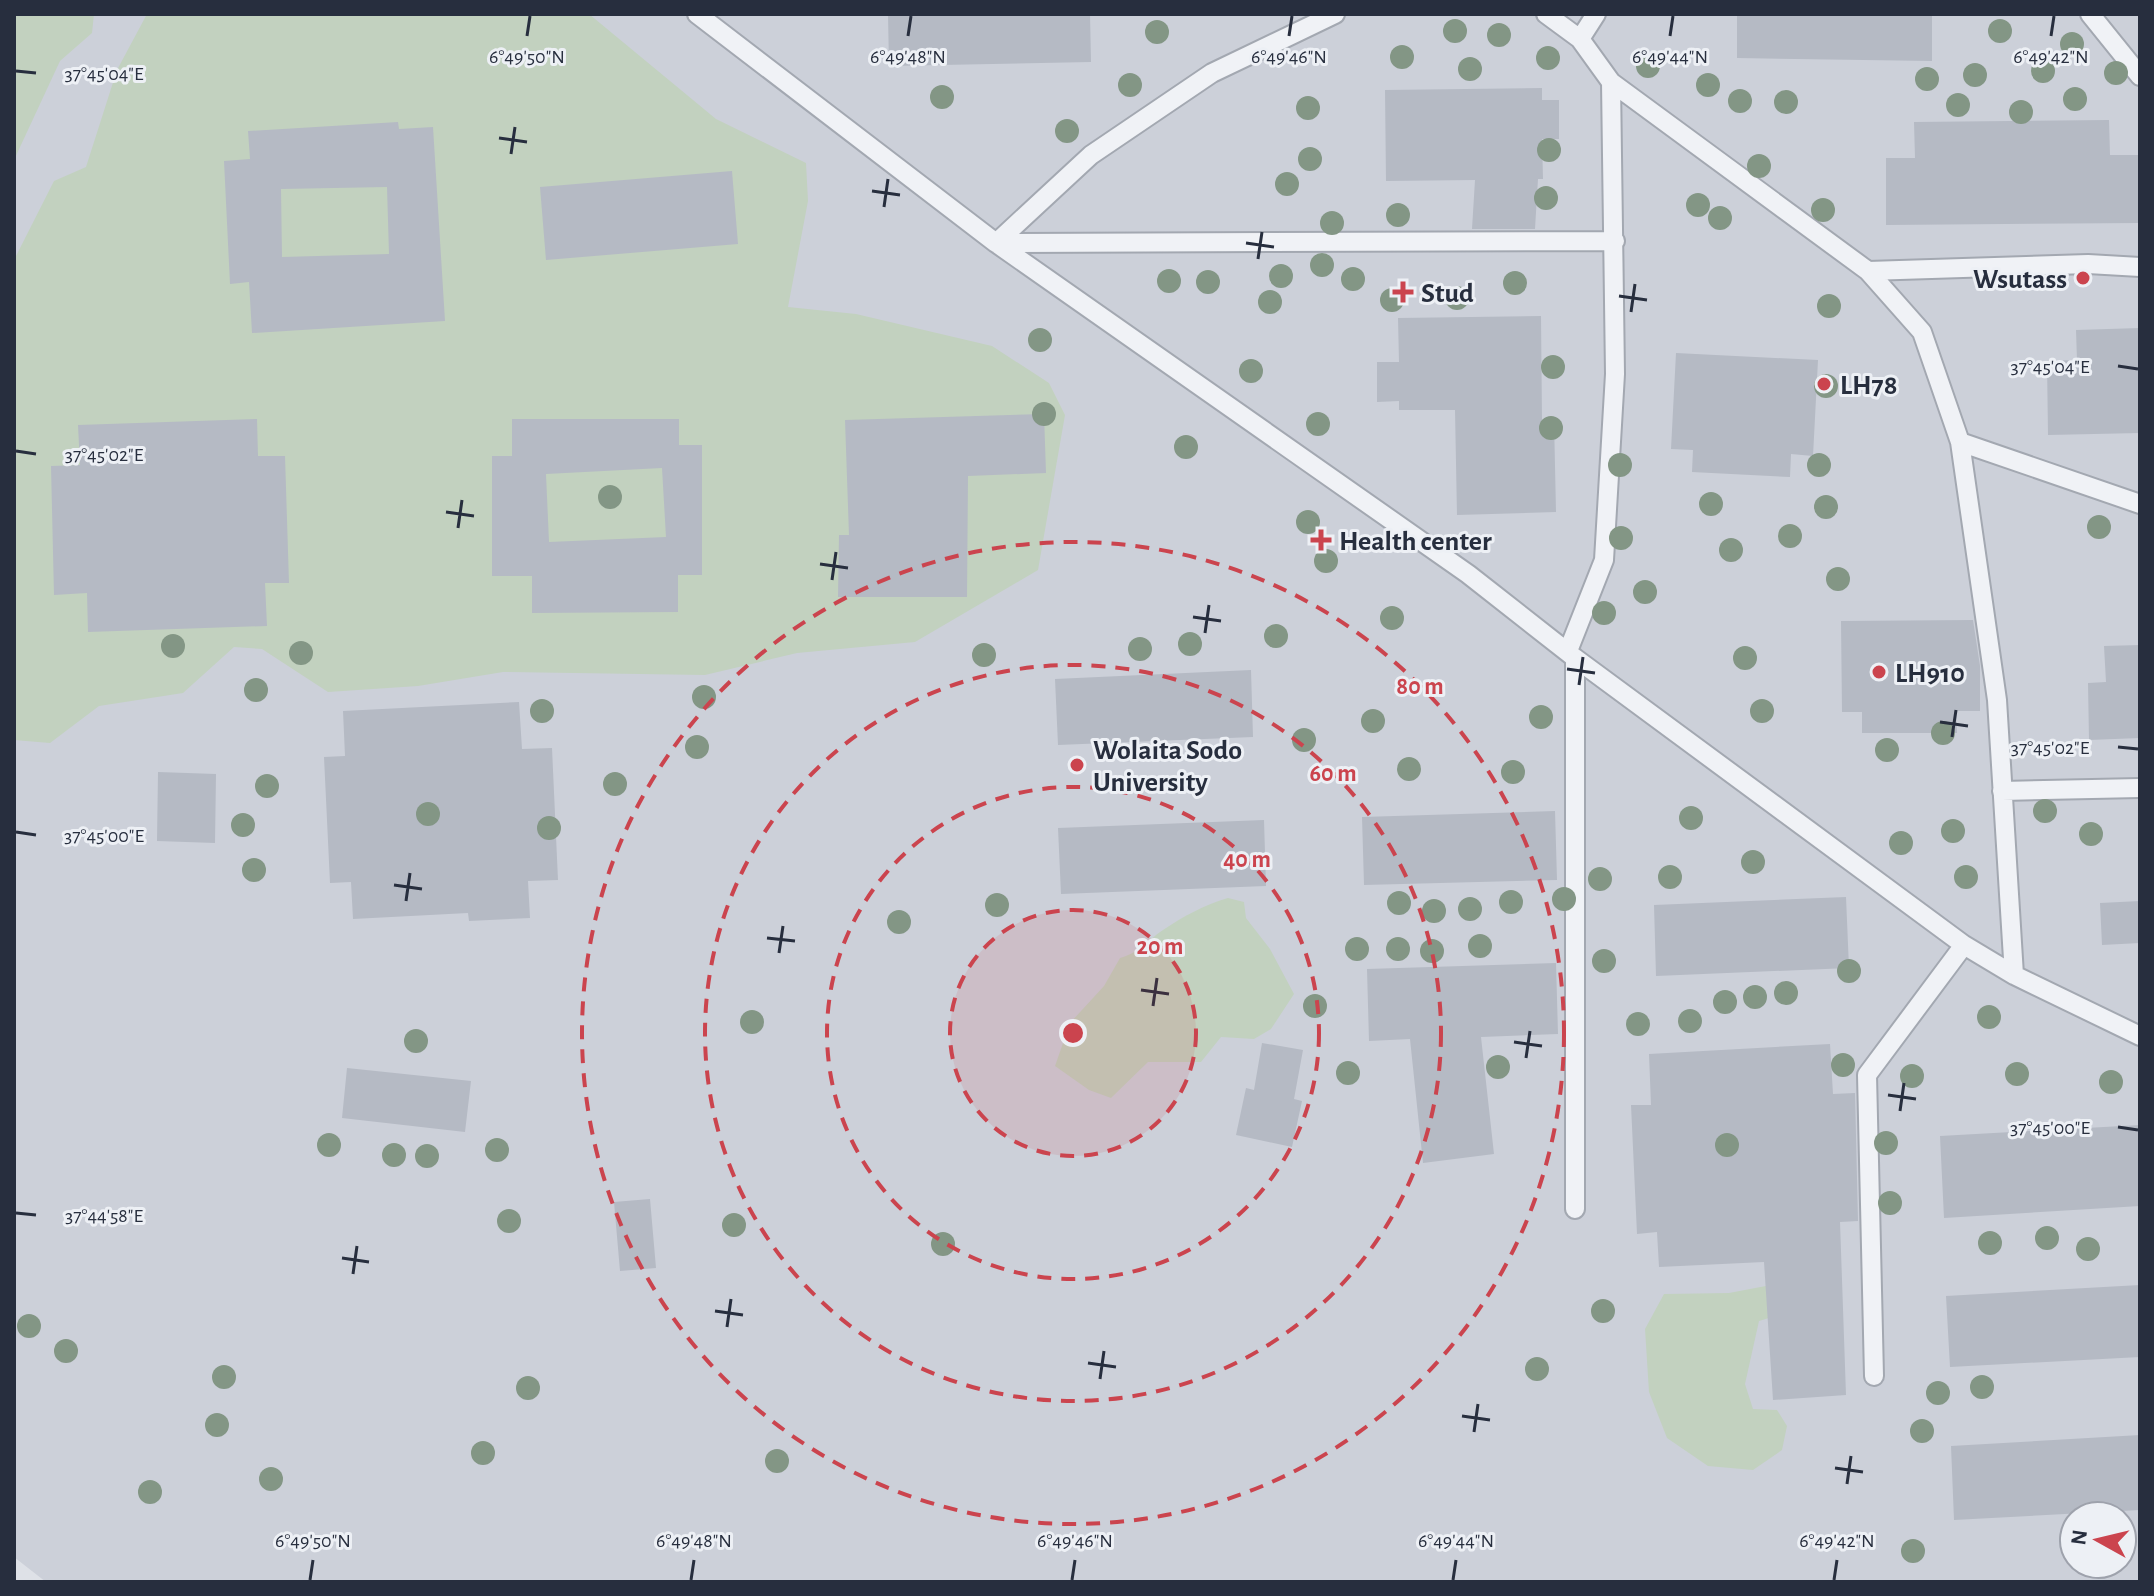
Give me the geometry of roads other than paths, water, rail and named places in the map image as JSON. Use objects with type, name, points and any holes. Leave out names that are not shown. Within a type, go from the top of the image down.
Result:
[{"type":"lane","points":[[697,14],[996,243],[1468,574],[1572,655],[1964,945],[2014,975],[2140,1036]]},
{"type":"lane","points":[[996,243],[1091,155],[1212,73],[1335,14]]},
{"type":"lane","points":[[1546,14],[1580,39],[1611,82],[1868,271],[1922,332],[1960,442],[1997,700],[2014,975]]},
{"type":"lane","points":[[1580,39],[1596,14]]},
{"type":"lane","points":[[2090,14],[2140,76]]},
{"type":"lane","points":[[1575,1209],[1572,655],[1604,560],[1615,374],[1611,82]]},
{"type":"lane","points":[[996,243],[1615,241]]},
{"type":"lane","points":[[1868,271],[2088,264],[2140,267]]},
{"type":"lane","points":[[1960,442],[2140,504]]},
{"type":"lane","points":[[2002,791],[2140,788]]},
{"type":"lane","points":[[1874,1376],[1867,1075],[1964,945]]},
{"type":"place","name":"Wsutass","points":[[2083,278]]},
{"type":"place","name":"Stud","points":[[1403,292]]},
{"type":"place","name":"LH78","points":[[1824,384]]},
{"type":"place","name":"Health center","points":[[1321,540]]},
{"type":"place","name":"LH910","points":[[1879,672]]},
{"type":"place","name":"Wolaita Sodo University","points":[[1077,765]]}]
